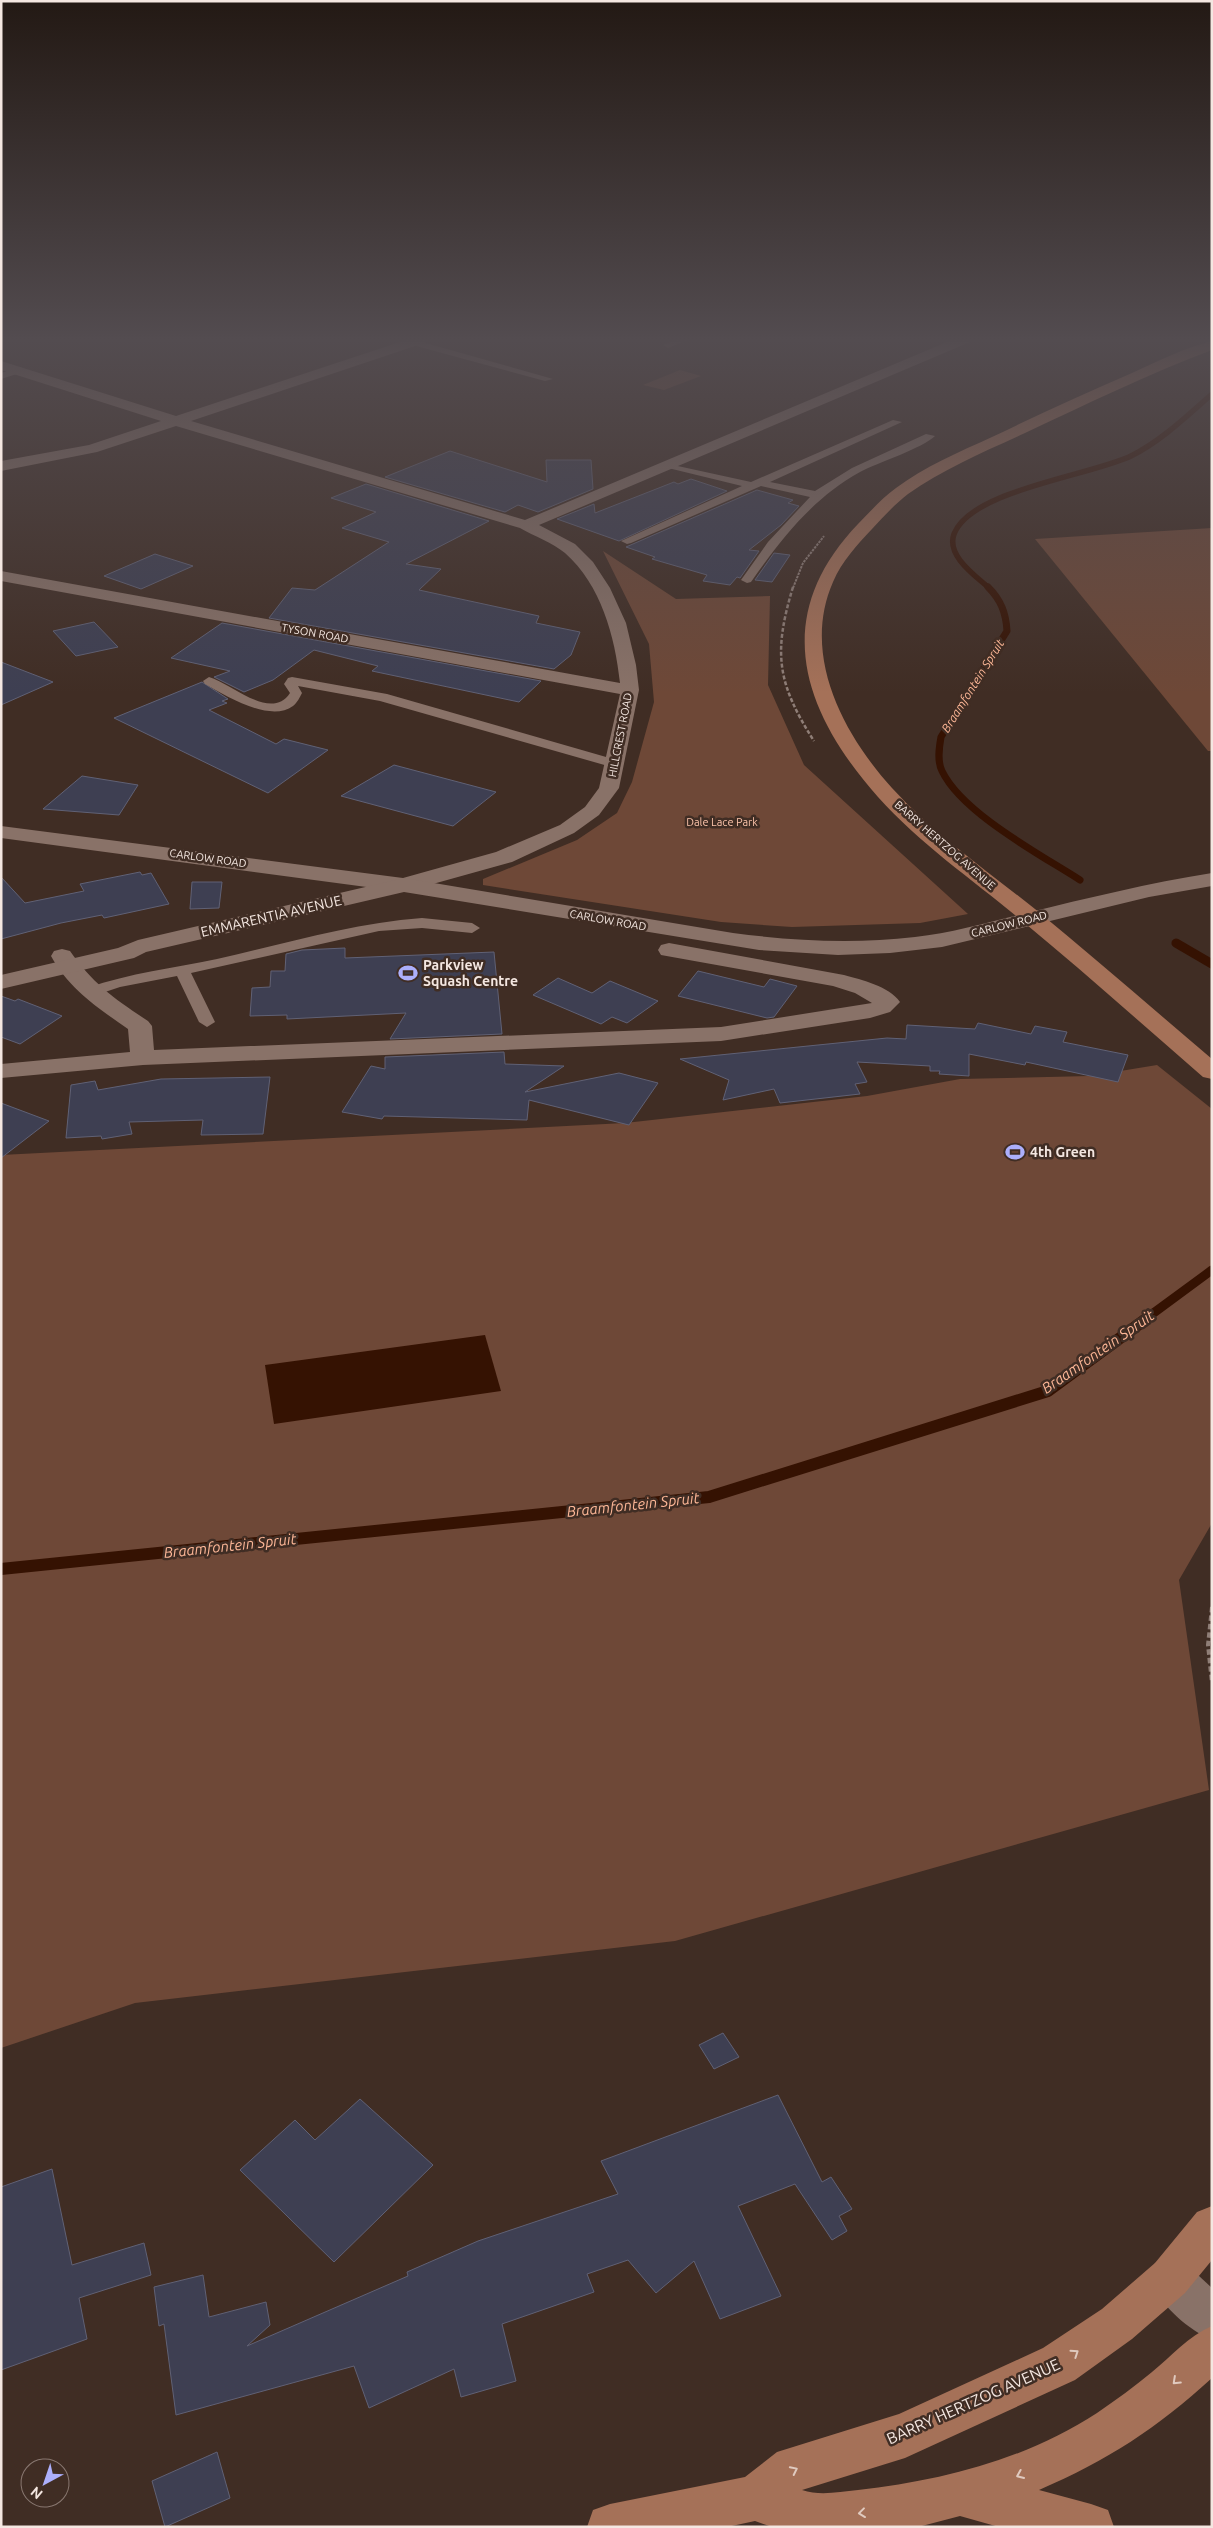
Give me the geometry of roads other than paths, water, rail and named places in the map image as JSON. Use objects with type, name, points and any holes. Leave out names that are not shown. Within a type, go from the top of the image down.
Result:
[{"type":"main road","name":"BARRY HERTZOG AVENUE","points":[[965,457],[904,490],[864,525],[839,554],[815,605],[812,644],[821,689],[833,718],[862,764],[910,817],[1073,952],[1212,1072]]},
{"type":"main road","name":"BARRY HERTZOG AVENUE","points":[[886,507],[930,491]]},
{"type":"main road","name":"BARRY HERTZOG AVENUE","points":[[741,2509],[793,2468],[852,2453],[905,2435],[1059,2364],[1117,2324],[1170,2278],[1212,2226]]},
{"type":"main road","name":"BARRY HERTZOG AVENUE","points":[[610,2527],[741,2509],[815,2518],[896,2509],[1002,2483],[1064,2456],[1113,2429],[1168,2388],[1212,2348]]},
{"type":"main road","points":[[962,2494],[1091,2527]]},
{"type":"street","points":[[1,466],[51,457]]},
{"type":"street","name":"HILLCREST ROAD","points":[[296,457],[526,526],[555,540],[577,554],[601,588],[617,623],[627,665],[630,690],[615,764],[609,788],[604,798],[583,818],[567,829],[504,857],[404,885]]},
{"type":"street","points":[[526,526],[687,457]]},
{"type":"street","name":"TYSON ROAD","points":[[1,576],[630,690]]},
{"type":"street","name":"CARLOW ROAD","points":[[1,832],[197,856],[404,885],[754,944],[857,948],[907,945],[942,940],[1149,890],[1212,879]]},
{"type":"street","name":"EMMARENTIA AVENUE","points":[[1,970],[126,953],[138,947],[404,885]]},
{"type":"street","points":[[1,1071],[143,1058],[721,1034],[870,1011],[882,1008],[888,1002],[863,988],[836,980],[668,950]]},
{"type":"street","points":[[65,962],[93,991],[140,1026],[143,1058]]},
{"type":"street","name":"EMMARENTIA AVENUE","points":[[1,982],[65,962]]},
{"type":"street","points":[[1170,2278],[1212,2318]]},
{"type":"lane","points":[[626,541],[818,457]]},
{"type":"lane","points":[[747,580],[772,544],[817,495],[856,470],[884,457]]},
{"type":"lane","points":[[675,462],[694,473],[716,475],[817,495]]},
{"type":"lane","points":[[209,681],[254,704],[279,708],[288,706],[293,701],[296,693],[290,684],[292,681],[382,696],[615,764]]},
{"type":"lane","points":[[93,991],[116,982],[182,970],[379,926],[422,923],[472,928]]},
{"type":"lane","points":[[182,970],[207,1022]]},
{"type":"waterway","name":"Braamfontein Spruit","points":[[988,587],[964,565],[954,550],[954,534],[965,519],[983,506],[1006,495],[1128,457]]},
{"type":"waterway","name":"Braamfontein Spruit","points":[[988,587],[1002,607],[1007,631],[941,737],[940,767],[952,787],[984,817],[1024,846],[1080,880]]},
{"type":"waterway","name":"Braamfontein Spruit","points":[[1176,943],[1212,964]]},
{"type":"waterway","name":"Braamfontein Spruit","points":[[1144,1320],[1212,1270]]},
{"type":"waterway","name":"Braamfontein Spruit","points":[[1,1569],[709,1497],[1048,1391],[1146,1319]]},
{"type":"place","name":"Parkview Squash Centre","points":[[408,973]]},
{"type":"place","name":"4th Green","points":[[1015,1152]]},
{"type":"park label","name":"Dale Lace Park","points":[[722,822]]}]
